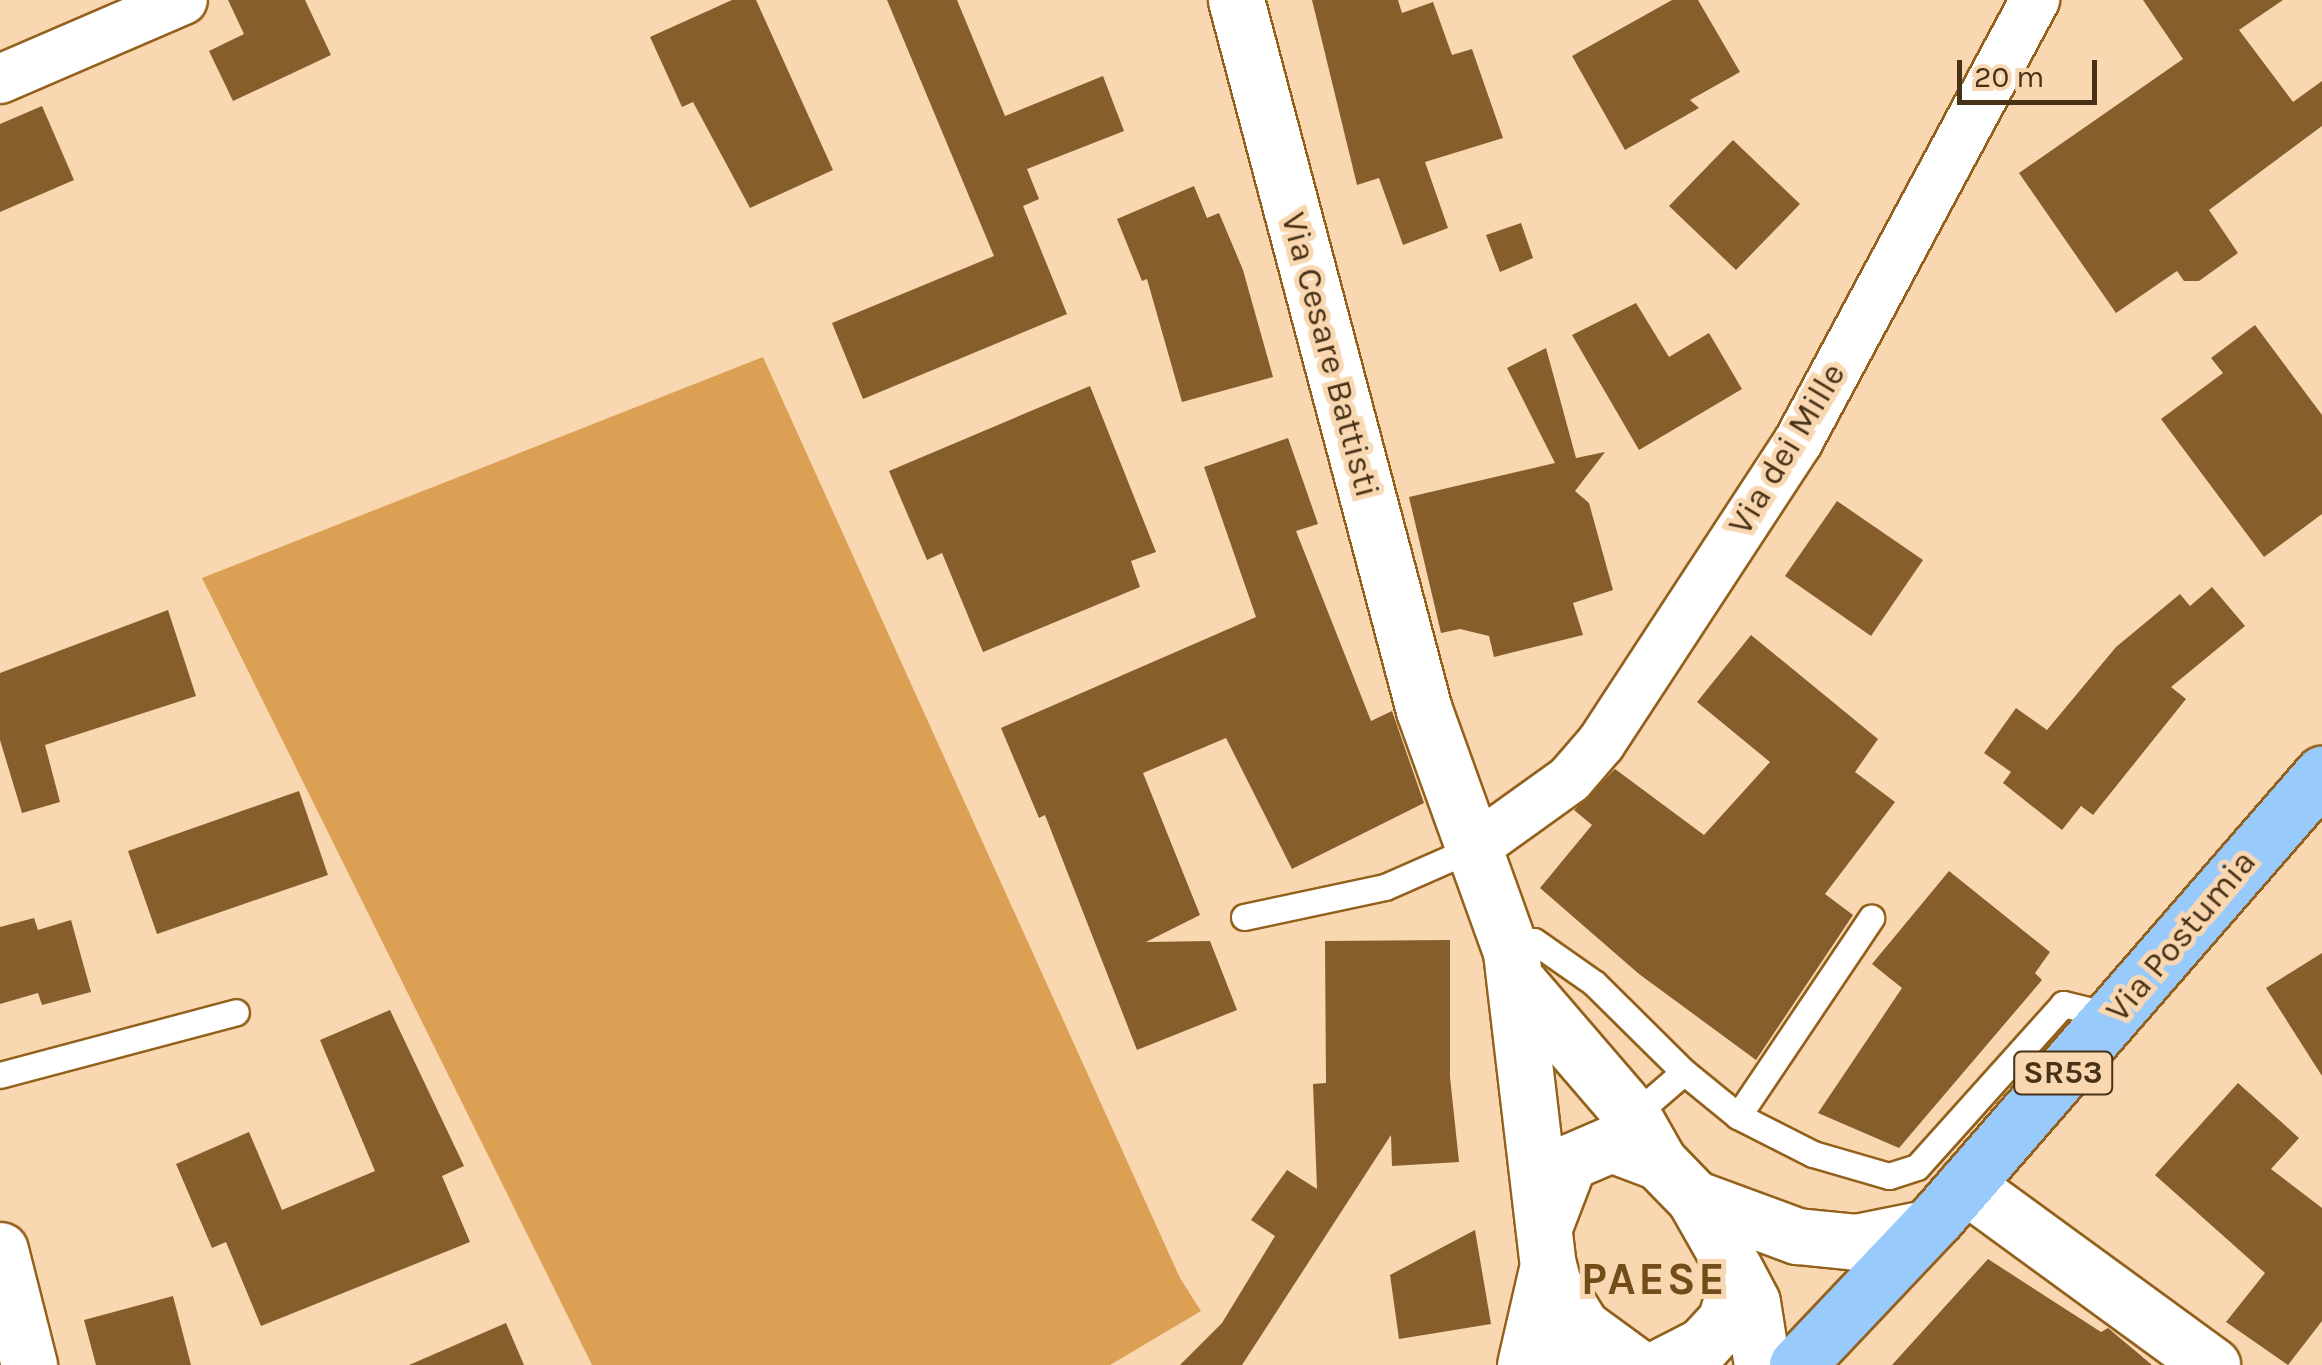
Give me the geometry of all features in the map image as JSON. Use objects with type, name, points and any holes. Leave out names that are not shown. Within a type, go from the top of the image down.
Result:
[{"type":"main road","name":"Via Postumia","points":[[1797,1365],[1965,1185],[2322,774]]},
{"type":"street","points":[[0,79],[183,0]]},
{"type":"street","name":"Via Cesare Battisti","points":[[1236,0],[1424,710],[1514,966]]},
{"type":"street","name":"Via dei Mille","points":[[1474,848],[1570,778],[1622,711],[1798,442],[2034,0]]},
{"type":"street","points":[[1514,966],[1632,1116],[1732,1265],[1752,1302],[1762,1365]]},
{"type":"street","points":[[1514,966],[1545,1248],[1575,1365]]},
{"type":"street","points":[[1525,1365],[1557,1180],[1578,1156],[1611,1144],[1677,1180],[1797,1236],[1856,1242],[1926,1228]]},
{"type":"street","points":[[1965,1185],[2212,1365]]},
{"type":"street","points":[[1545,1248],[1582,1327],[1634,1365]]},
{"type":"street","points":[[0,1250],[29,1365]]},
{"type":"street","points":[[1664,1365],[1702,1344],[1725,1320],[1734,1292],[1732,1265]]},
{"type":"lane","points":[[1244,916],[1385,886],[1474,848]]},
{"type":"lane","points":[[1738,1116],[1872,918]]},
{"type":"lane","points":[[1514,966],[1534,941],[1594,983],[1684,1072],[1738,1116],[1813,1154],[1889,1176],[1917,1167],[2064,1004],[2113,1016]]},
{"type":"lane","points":[[0,1075],[236,1012]]},
{"type":"lane","points":[[1632,1116],[1684,1072]]},
{"type":"lane","points":[[1953,1125],[1965,1185]]},
{"type":"shaded area","points":[[763,357],[1180,1278],[1201,1311],[1110,1365],[592,1365],[202,578]]},
{"type":"building","points":[[228,0],[305,0],[331,55],[233,101],[209,51],[244,34]]},
{"type":"building","points":[[732,0],[756,0],[833,170],[750,208],[693,102],[682,107],[650,37]]},
{"type":"building","points":[[887,0],[957,0],[1005,116],[1103,76],[1124,131],[1027,169],[1039,199],[1023,206],[1067,314],[863,399],[832,323],[994,256]]},
{"type":"building","points":[[1312,0],[1398,0],[1402,13],[1433,2],[1452,55],[1472,49],[1503,138],[1425,162],[1448,228],[1403,245],[1379,178],[1357,185]]},
{"type":"building","points":[[1672,0],[1698,0],[1740,72],[1690,100],[1699,108],[1625,150],[1572,56]]},
{"type":"building","points":[[2143,0],[2283,0],[2239,30],[2293,102],[2322,81],[2322,126],[2209,210],[2238,253],[2199,281],[2184,281],[2177,271],[2116,313],[2019,173],[2183,59]]},
{"type":"building","points":[[42,106],[74,180],[0,212],[0,124]]},
{"type":"building","points":[[1733,140],[1800,204],[1736,270],[1669,206]]},
{"type":"building","points":[[1194,186],[1207,218],[1219,213],[1243,270],[1273,377],[1182,402],[1147,279],[1142,281],[1117,219]]},
{"type":"building","points":[[1521,223],[1533,258],[1500,272],[1486,235]]},
{"type":"building","points":[[1636,303],[1669,357],[1709,333],[1742,389],[1639,450],[1572,335]]},
{"type":"building","points":[[2255,325],[2322,415],[2322,514],[2264,557],[2161,419],[2223,373],[2211,358]]},
{"type":"building","points":[[1546,348],[1576,458],[1605,452],[1575,491],[1589,503],[1613,590],[1573,603],[1583,635],[1494,657],[1489,636],[1460,629],[1441,633],[1409,497],[1555,463],[1507,368]]},
{"type":"building","points":[[1090,386],[1156,552],[1131,561],[1140,587],[983,652],[942,553],[927,560],[889,471]]},
{"type":"building","points":[[1288,438],[1318,524],[1296,531],[1371,721],[1392,711],[1424,803],[1292,869],[1226,738],[1143,773],[1200,915],[1146,942],[1210,941],[1237,1010],[1137,1050],[1045,815],[1039,818],[1001,728],[1256,617],[1204,467]]},
{"type":"building","points":[[1837,501],[1923,560],[1871,636],[1785,576]]},
{"type":"building","points":[[2212,587],[2245,626],[2171,687],[2186,699],[2093,815],[2081,806],[2062,830],[2003,783],[2011,772],[1984,753],[2016,708],[2047,730],[2116,647],[2180,594],[2190,606]]},
{"type":"building","points":[[168,610],[196,696],[45,745],[60,802],[22,813],[0,740],[0,673]]},
{"type":"building","points":[[1751,635],[1878,739],[1855,772],[1895,802],[1825,894],[1853,915],[1756,1060],[1639,974],[1540,888],[1592,825],[1574,810],[1615,769],[1704,835],[1770,762],[1697,702]]},
{"type":"building","points":[[299,791],[328,875],[157,934],[128,851]]},
{"type":"building","points":[[1949,871],[2050,952],[2035,973],[2042,980],[1899,1148],[1818,1113],[1902,988],[1872,964]]},
{"type":"building","points":[[34,918],[38,930],[71,920],[91,992],[42,1005],[38,993],[0,1004],[0,927]]},
{"type":"building","points":[[1450,940],[1450,1077],[1459,1162],[1392,1166],[1391,1135],[1242,1365],[1180,1365],[1222,1323],[1275,1236],[1251,1220],[1287,1170],[1317,1189],[1313,1084],[1326,1083],[1325,941]]},
{"type":"building","points":[[2322,953],[2322,1076],[2266,988]]},
{"type":"building","points":[[390,1010],[464,1166],[442,1176],[470,1242],[261,1326],[226,1242],[212,1248],[176,1164],[249,1132],[282,1210],[375,1171],[320,1040]]},
{"type":"building","points":[[2238,1083],[2299,1138],[2271,1169],[2322,1208],[2322,1321],[2288,1365],[2226,1322],[2265,1273],[2155,1175]]},
{"type":"building","points":[[1475,1230],[1491,1324],[1399,1339],[1390,1275]]},
{"type":"building","points":[[1988,1259],[2101,1332],[2108,1328],[2152,1365],[1892,1365]]},
{"type":"building","points":[[173,1296],[191,1365],[96,1365],[84,1320]]},
{"type":"building","points":[[506,1323],[524,1365],[409,1365]]},
{"type":"district","name":"PAESE","points":[[1654,1280]]}]
